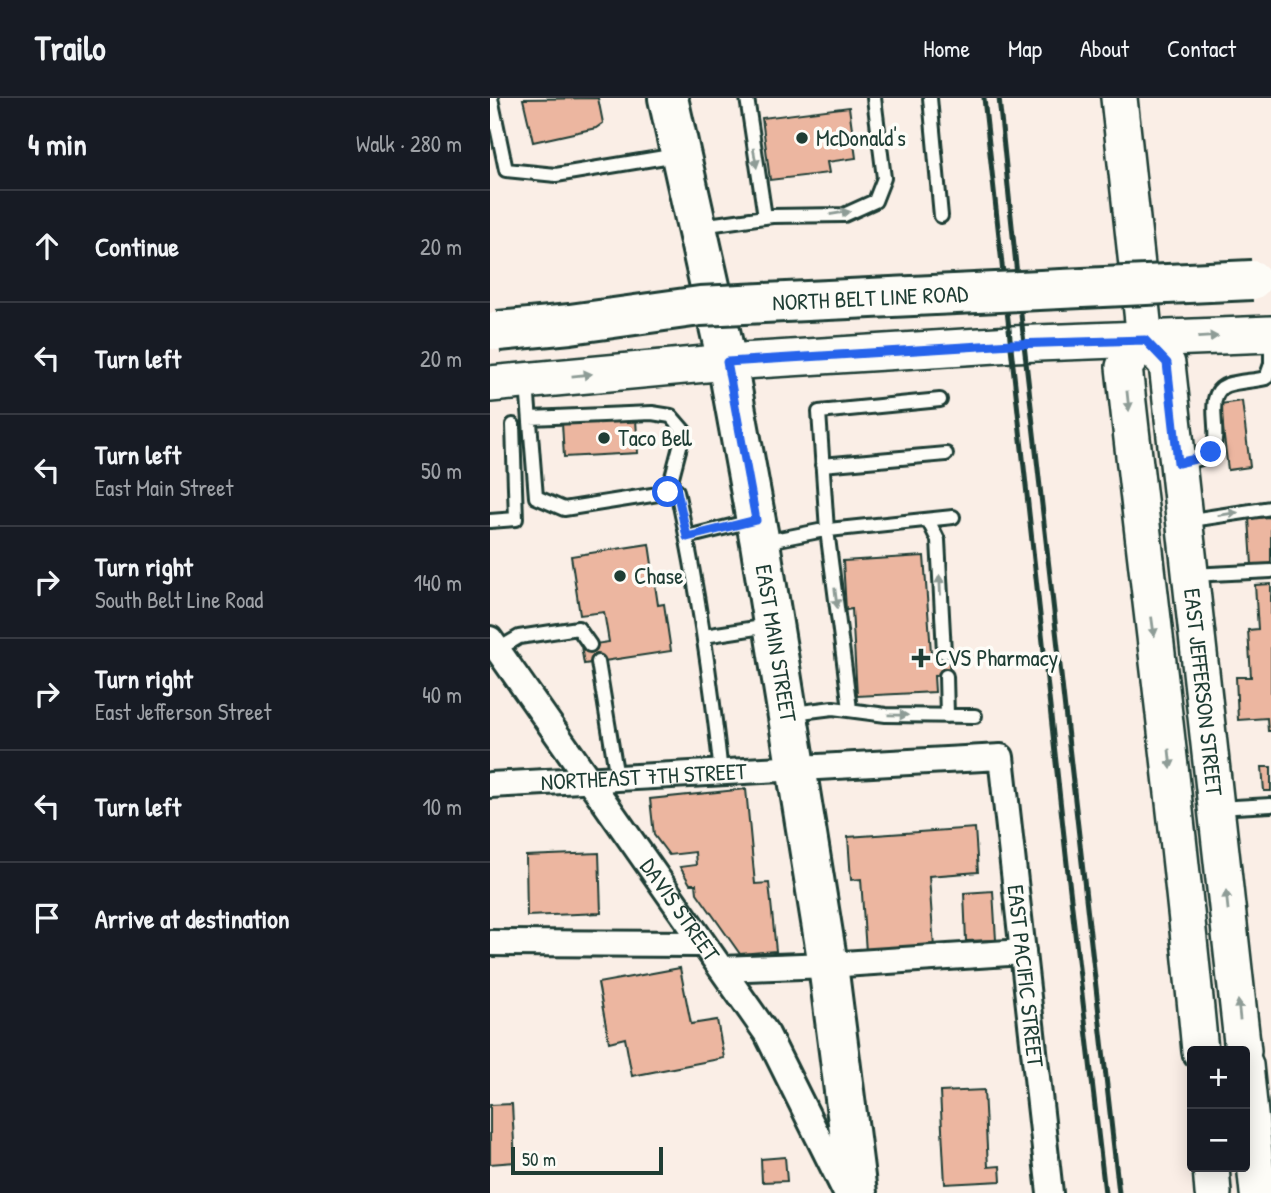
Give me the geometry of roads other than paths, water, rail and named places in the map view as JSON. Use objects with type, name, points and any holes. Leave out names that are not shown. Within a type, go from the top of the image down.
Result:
[{"type":"main road","name":"EAST MAIN STREET","points":[[668,98],[727,362],[775,625],[828,965],[857,1193]]},
{"type":"main road","points":[[1119,98],[1145,340]]},
{"type":"main road","name":"NORTH BELT LINE ROAD","points":[[494,331],[570,324],[700,306],[1262,279]]},
{"type":"main road","points":[[490,384],[727,362],[1012,344],[1271,334]]},
{"type":"main road","name":"EAST JEFFERSON STREET","points":[[1200,1046],[1163,691],[1124,367],[1145,340],[1167,363],[1243,1046]]},
{"type":"main road","points":[[1192,971],[1235,968]]},
{"type":"main road","points":[[1249,1109],[1258,1193]]},
{"type":"main road","points":[[1211,1172],[1213,1193]]},
{"type":"street","name":"DAVIS STREET","points":[[495,652],[767,1034],[846,1193]]},
{"type":"street","name":"NORTHEAST 7TH STREET","points":[[490,785],[1001,757]]},
{"type":"street","name":"EAST PACIFIC STREET","points":[[1001,757],[1049,1193]]},
{"type":"street","points":[[490,943],[702,944]]},
{"type":"street","points":[[722,969],[1023,952]]},
{"type":"lane","points":[[491,98],[506,170],[556,175],[681,155]]},
{"type":"lane","points":[[747,98],[769,217]]},
{"type":"lane","points":[[697,227],[769,217],[844,215],[875,201],[884,178],[874,98]]},
{"type":"lane","points":[[930,98],[941,216]]},
{"type":"lane","points":[[1178,463],[1204,457],[1211,452],[1214,444],[1214,410],[1221,389],[1227,385],[1266,378],[1271,363],[1271,334]]},
{"type":"lane","points":[[527,380],[536,497],[564,509],[677,491],[713,690],[721,773]]},
{"type":"lane","points":[[850,709],[827,530],[818,412],[940,400]]},
{"type":"lane","points":[[530,418],[652,413],[671,416],[684,431],[668,492]]},
{"type":"lane","points":[[490,522],[516,519],[513,425]]},
{"type":"lane","points":[[822,465],[946,454]]},
{"type":"lane","points":[[1185,521],[1271,508]]},
{"type":"lane","points":[[687,537],[758,531],[827,530],[953,517]]},
{"type":"lane","points":[[928,520],[938,540],[944,652]]},
{"type":"lane","points":[[1191,575],[1271,571]]},
{"type":"lane","points":[[704,636],[775,625]]},
{"type":"lane","points":[[495,652],[519,637],[578,628],[590,645]]},
{"type":"lane","points":[[598,662],[617,778]]},
{"type":"lane","points":[[946,676],[947,716]]},
{"type":"lane","points":[[789,713],[833,708],[886,715],[975,716]]},
{"type":"lane","points":[[1217,807],[1271,805]]},
{"type":"railway","points":[[984,98],[1105,1193]]},
{"type":"railway","points":[[999,98],[1119,1193]]},
{"type":"place","name":"McDonald's","points":[[802,138]]},
{"type":"place","name":"Taco Bell","points":[[604,438]]},
{"type":"place","name":"Chase","points":[[620,576]]},
{"type":"place","name":"CVS Pharmacy","points":[[921,658]]}]
